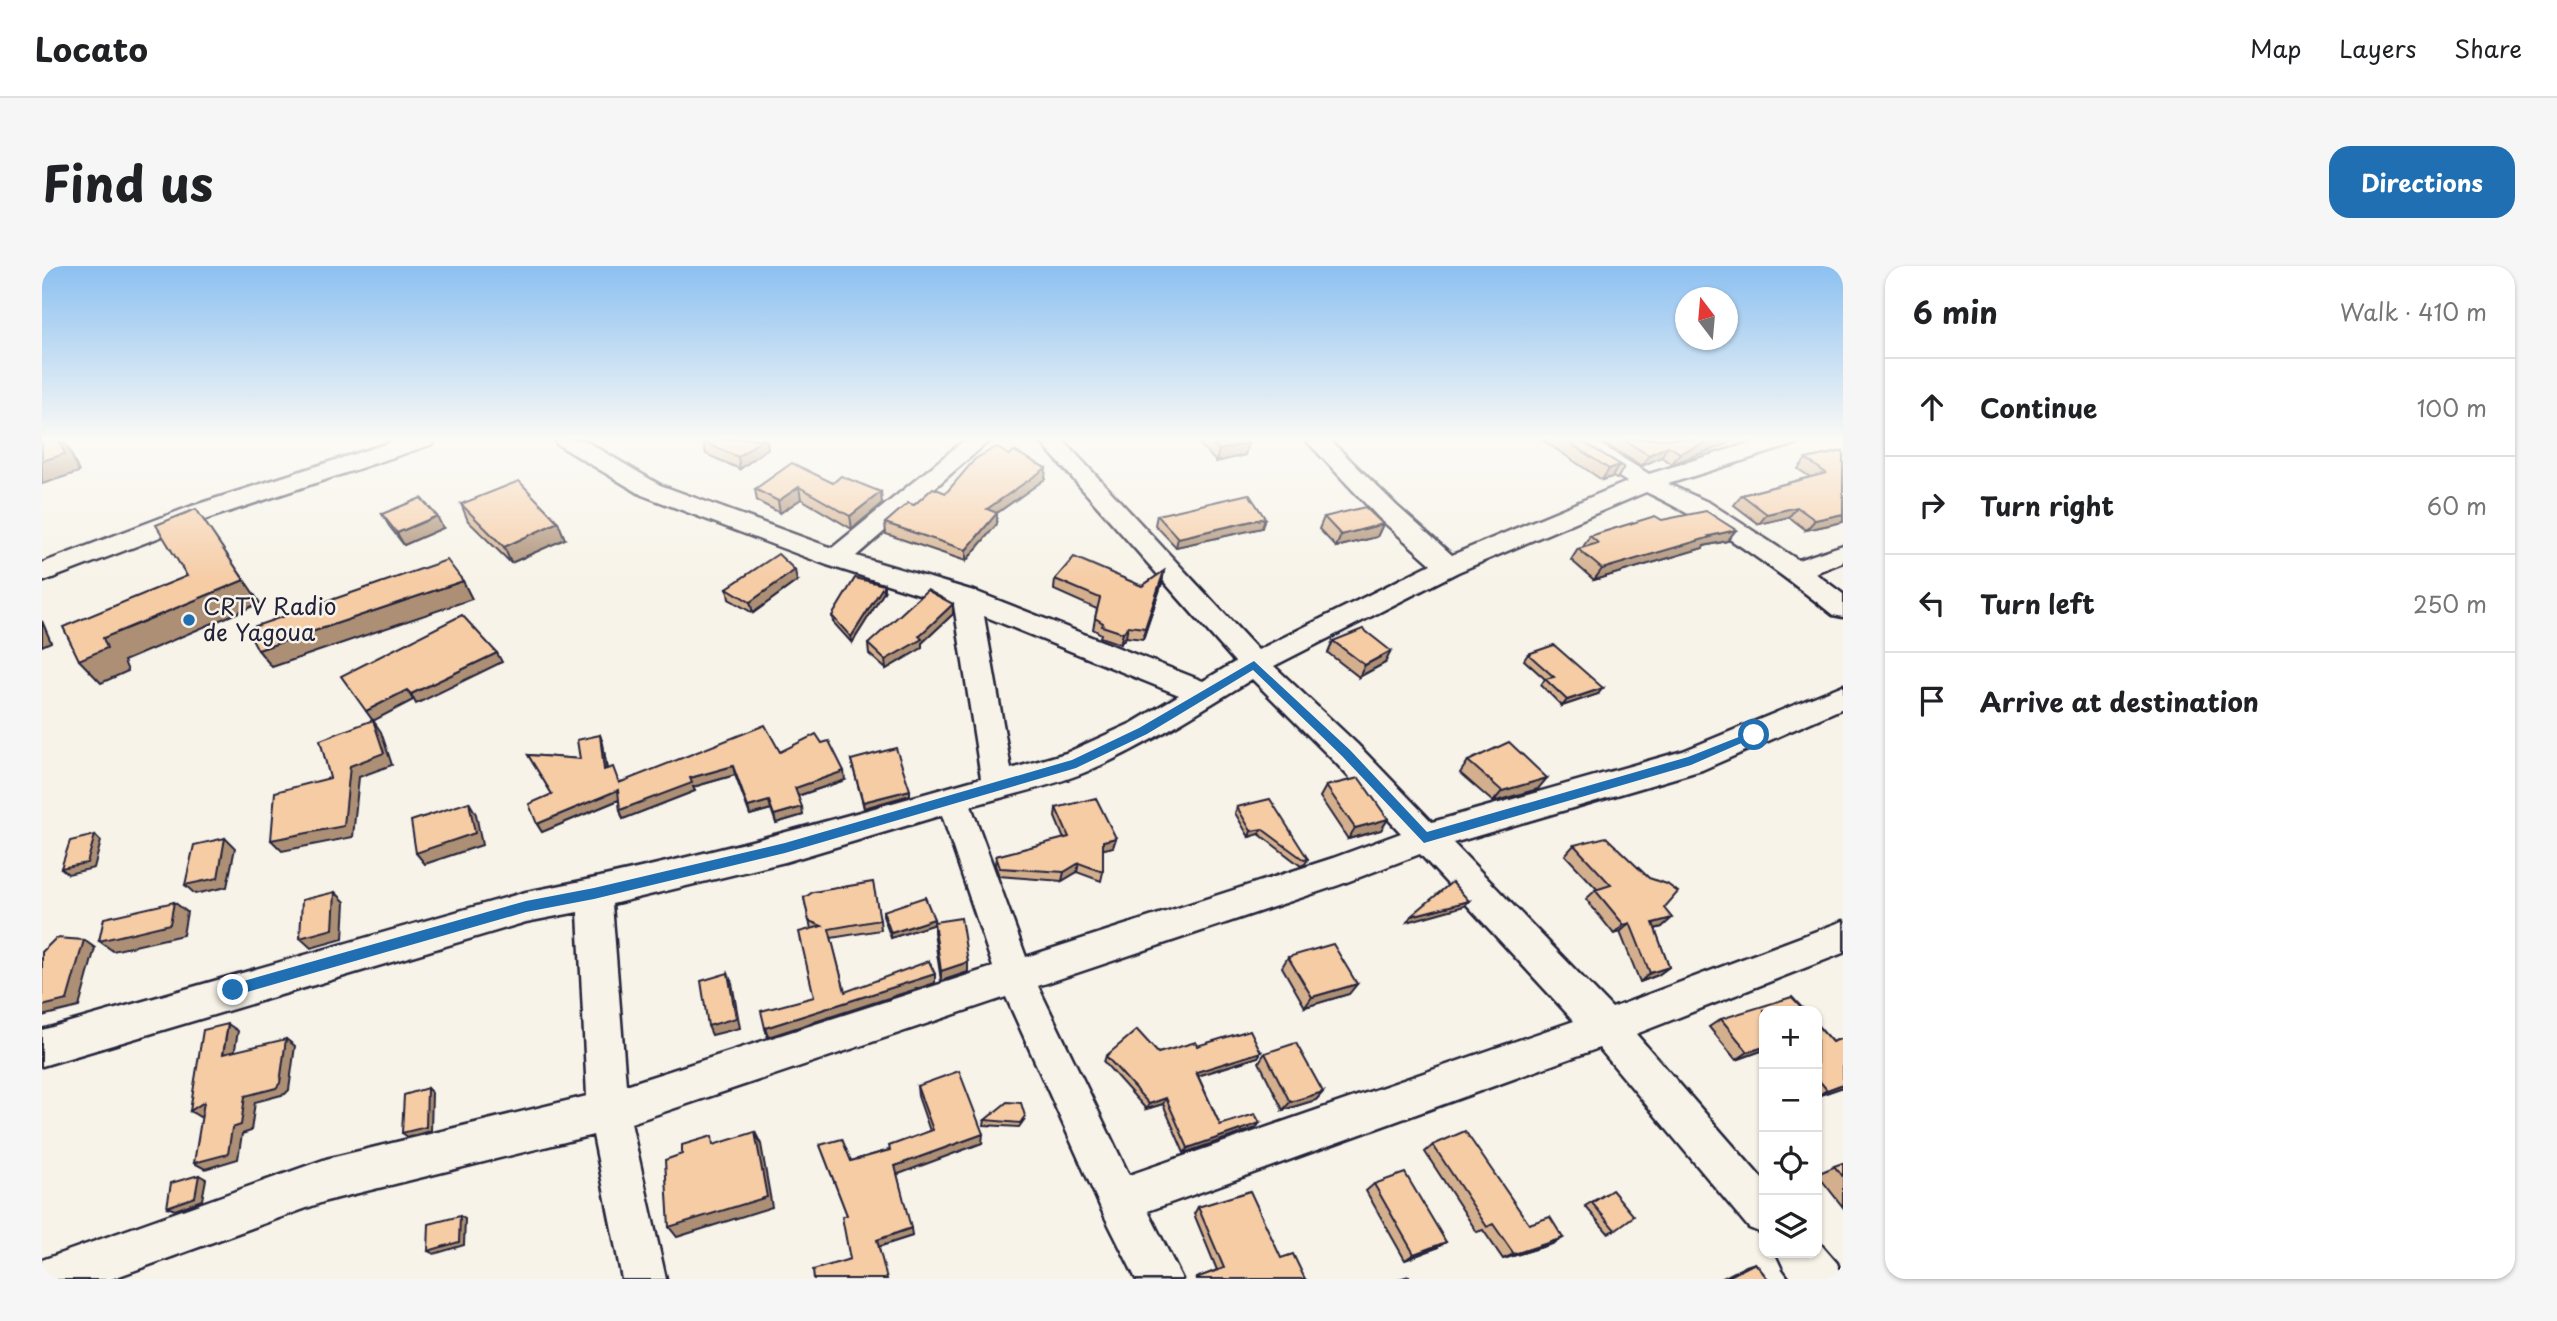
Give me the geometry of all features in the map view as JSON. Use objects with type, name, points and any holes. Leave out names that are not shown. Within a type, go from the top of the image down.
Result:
[{"type":"street","points":[[42,573],[201,512],[280,486]]},
{"type":"street","points":[[645,486],[836,559],[967,599],[1206,694]]},
{"type":"street","points":[[836,559],[923,486]]},
{"type":"street","points":[[1092,486],[1254,664],[1346,753],[1606,1028],[1759,1207]]},
{"type":"street","points":[[1363,486],[1449,566]]},
{"type":"street","points":[[42,1048],[526,907],[594,894],[785,848],[998,788],[1076,763],[1143,731],[1254,664],[1449,566],[1636,486]]},
{"type":"street","points":[[1655,486],[1701,508],[1795,571],[1843,608]]},
{"type":"street","points":[[1795,571],[1843,553]]},
{"type":"street","points":[[967,599],[998,788]]},
{"type":"street","points":[[50,1279],[326,1180],[608,1111],[1339,871],[1424,838],[1691,761],[1843,696]]},
{"type":"street","points":[[953,800],[1015,977],[1119,1200],[1160,1279]]},
{"type":"street","points":[[594,894],[608,1111],[644,1279]]},
{"type":"street","points":[[1119,1200],[1606,1028],[1843,936]]},
{"type":"street","points":[[1803,1258],[1821,1279]]},
{"type":"building","points":[[506,486],[524,486],[558,522],[504,547],[461,504]]},
{"type":"building","points":[[759,486],[867,486],[881,492],[850,516],[799,487],[778,501],[755,489]]},
{"type":"building","points":[[952,486],[1020,486],[987,509],[997,513],[966,550],[885,523],[908,503],[914,505],[933,488],[946,493]]},
{"type":"building","points":[[1775,486],[1843,486],[1843,514],[1815,520],[1797,507],[1767,514],[1742,495]]},
{"type":"building","points":[[1249,494],[1265,518],[1178,538],[1157,515]]},
{"type":"building","points":[[421,498],[437,516],[397,533],[382,514]]},
{"type":"building","points":[[1365,507],[1383,524],[1341,535],[1324,517]]},
{"type":"building","points":[[196,509],[244,580],[103,638],[107,648],[79,660],[63,627],[187,576],[156,525]]},
{"type":"building","points":[[1706,511],[1736,530],[1602,569],[1578,549],[1598,543],[1590,536],[1655,516],[1662,520]]},
{"type":"building","points":[[778,554],[795,570],[750,602],[727,588]]},
{"type":"building","points":[[1074,557],[1142,586],[1164,571],[1145,628],[1128,626],[1123,633],[1102,626],[1103,623],[1095,618],[1100,598],[1055,579]]},
{"type":"building","points":[[447,560],[463,581],[258,650],[247,629]]},
{"type":"building","points":[[855,578],[884,585],[851,637],[832,616]]},
{"type":"building","points":[[927,590],[953,604],[919,636],[922,639],[885,660],[868,644]]},
{"type":"building","points":[[462,615],[497,653],[411,694],[407,690],[366,711],[341,676]]},
{"type":"building","points":[[1363,629],[1391,651],[1365,665],[1333,641]]},
{"type":"building","points":[[1554,645],[1603,688],[1567,700],[1545,679],[1554,677],[1528,654]]},
{"type":"building","points":[[373,720],[384,753],[350,766],[344,826],[271,840],[275,792],[330,778],[320,740]]},
{"type":"building","points":[[765,725],[780,752],[816,734],[822,743],[829,741],[844,771],[795,788],[802,807],[774,815],[769,801],[748,807],[733,766],[690,778],[692,783],[620,810],[618,790],[537,824],[529,804],[552,794],[528,755],[580,759],[577,740],[600,735],[604,770],[613,767],[619,783]]},
{"type":"building","points":[[1509,742],[1547,778],[1502,791],[1468,761]]},
{"type":"building","points":[[896,748],[910,790],[863,802],[851,760]]},
{"type":"building","points":[[1359,778],[1388,819],[1355,828],[1326,786]]},
{"type":"building","points":[[1096,798],[1116,838],[1103,841],[1103,872],[1079,863],[1064,872],[1000,868],[996,856],[1069,837],[1056,808]]},
{"type":"building","points":[[1270,799],[1308,859],[1304,860],[1262,829],[1251,831],[1237,807]]},
{"type":"building","points":[[469,802],[475,833],[416,853],[411,821]]},
{"type":"building","points":[[95,835],[87,863],[61,868],[70,841]]},
{"type":"building","points":[[1606,837],[1649,878],[1667,884],[1678,892],[1664,908],[1672,918],[1653,923],[1669,967],[1650,973],[1630,923],[1624,925],[1595,890],[1611,885],[1574,845]]},
{"type":"building","points":[[225,838],[218,878],[185,885],[194,845]]},
{"type":"building","points":[[873,882],[880,920],[829,929],[845,992],[929,961],[935,974],[765,1028],[761,1011],[814,997],[799,932],[822,926],[809,921],[804,898],[813,892]]},
{"type":"building","points":[[1452,882],[1469,901],[1411,916]]},
{"type":"building","points":[[335,892],[333,929],[300,938],[302,900]]},
{"type":"building","points":[[925,897],[934,919],[891,933],[883,911]]},
{"type":"building","points":[[174,902],[170,924],[99,941],[104,918]]},
{"type":"building","points":[[961,918],[968,962],[941,971],[934,922]]},
{"type":"building","points":[[56,938],[84,940],[67,1000],[42,1006],[42,952]]},
{"type":"building","points":[[1333,944],[1357,984],[1312,997],[1288,957]]},
{"type":"building","points":[[728,973],[736,1018],[708,1026],[701,981]]},
{"type":"building","points":[[1792,997],[1800,1006],[1763,1006]]},
{"type":"building","points":[[1759,1007],[1759,1049],[1748,1052],[1721,1019]]},
{"type":"building","points":[[228,1024],[223,1054],[286,1039],[280,1083],[276,1088],[245,1096],[241,1125],[232,1128],[228,1154],[194,1163],[204,1102],[190,1111],[203,1030]]},
{"type":"building","points":[[1137,1030],[1158,1053],[1196,1042],[1197,1046],[1250,1030],[1261,1052],[1196,1072],[1220,1125],[1255,1114],[1260,1123],[1188,1148],[1166,1098],[1149,1104],[1106,1056]]},
{"type":"building","points":[[1822,1031],[1832,1042],[1843,1038],[1843,1084],[1827,1090],[1822,1084]]},
{"type":"building","points":[[1296,1043],[1323,1092],[1290,1102],[1265,1053]]},
{"type":"building","points":[[959,1071],[983,1134],[895,1166],[911,1228],[877,1240],[887,1279],[814,1279],[813,1270],[850,1259],[842,1217],[847,1215],[820,1145],[842,1139],[851,1161],[890,1150],[889,1146],[933,1130],[917,1086]]},
{"type":"building","points":[[427,1088],[426,1127],[402,1133],[404,1095]]},
{"type":"building","points":[[1007,1102],[1021,1103],[1025,1116],[1020,1123],[985,1120]]},
{"type":"building","points":[[1465,1131],[1529,1224],[1550,1217],[1563,1238],[1514,1254],[1493,1224],[1487,1227],[1433,1145]]},
{"type":"building","points":[[755,1132],[767,1197],[669,1227],[665,1160],[682,1154],[682,1145],[712,1136],[713,1145]]},
{"type":"building","points":[[1843,1163],[1843,1177],[1834,1166]]},
{"type":"building","points":[[1405,1173],[1446,1242],[1414,1254],[1374,1184]]},
{"type":"building","points":[[199,1175],[195,1197],[167,1207],[171,1183]]},
{"type":"building","points":[[1612,1190],[1634,1216],[1615,1230],[1592,1203]]},
{"type":"building","points":[[1250,1191],[1281,1258],[1293,1254],[1305,1279],[1196,1279],[1224,1268],[1198,1207]]},
{"type":"building","points":[[460,1216],[459,1242],[428,1251],[429,1224]]},
{"type":"building","points":[[1755,1263],[1768,1279],[1724,1279]]},
{"type":"place","name":"CRTV Radio de Yagoua","points":[[189,620]]},
{"type":"route","points":[[233,990],[526,907],[594,894],[785,848],[998,788],[1076,763],[1143,731],[1254,664],[1346,753],[1424,838],[1691,761],[1754,735]]}]
